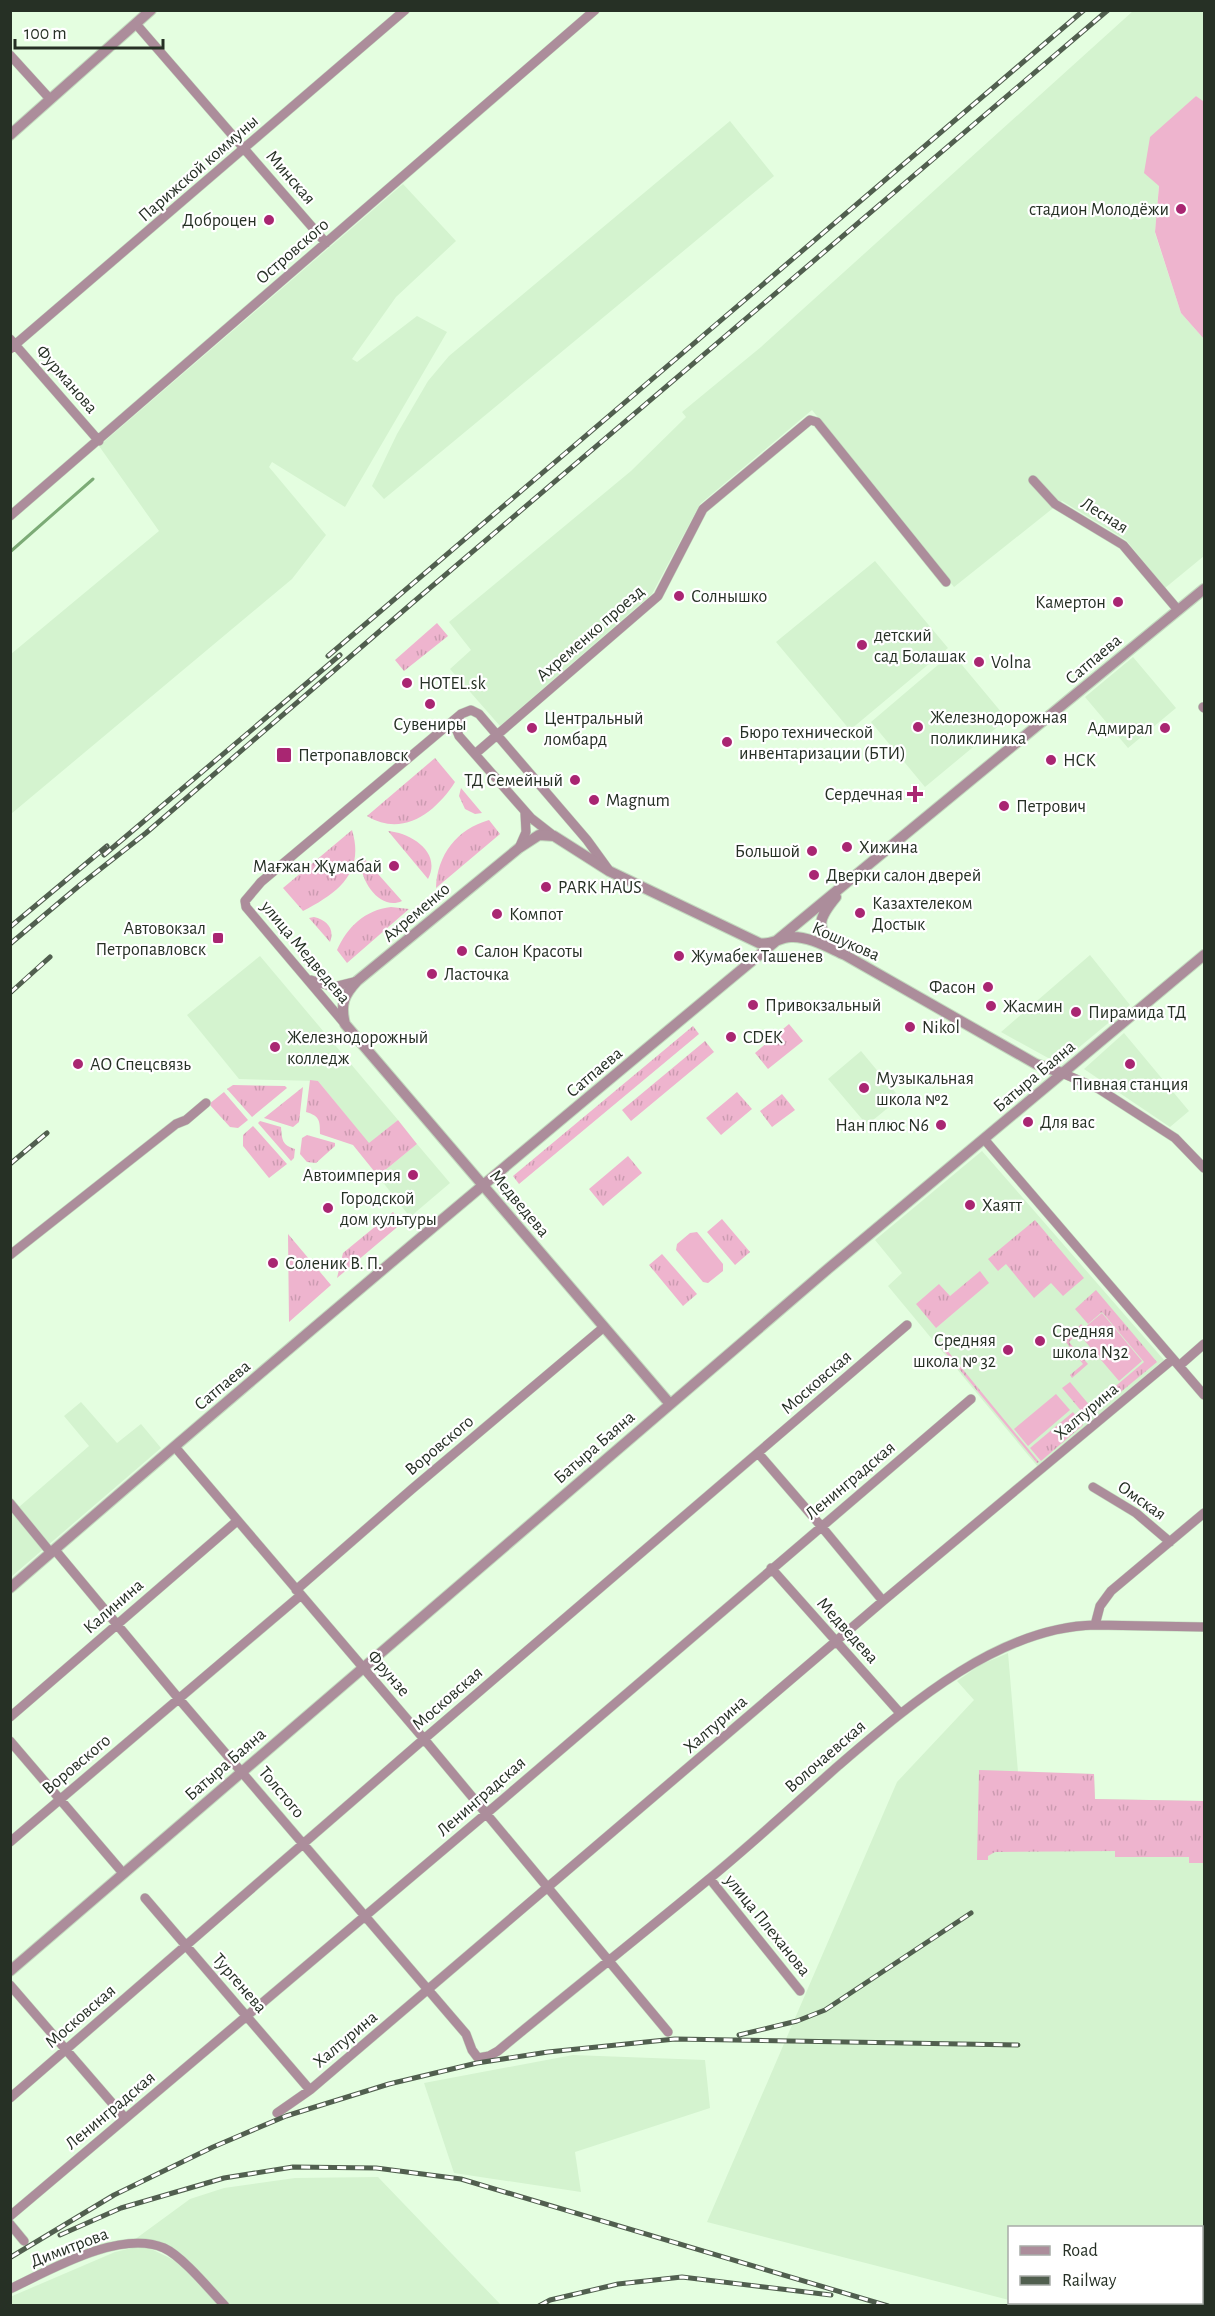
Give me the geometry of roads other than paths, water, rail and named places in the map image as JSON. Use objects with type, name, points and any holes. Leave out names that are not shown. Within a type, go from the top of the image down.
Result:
[{"type":"street","points":[[10,135],[151,10]]},
{"type":"street","name":"Парижской коммуны","points":[[12,344],[245,149],[405,10]]},
{"type":"street","name":"Островского","points":[[10,516],[595,10]]},
{"type":"street","name":"Минская","points":[[136,24],[326,243]]},
{"type":"street","points":[[10,55],[50,99]]},
{"type":"street","name":"Фурманова","points":[[12,344],[99,441]]},
{"type":"street","name":"Ахременко проезд","points":[[475,754],[658,596],[703,509],[810,420],[817,422],[946,582]]},
{"type":"street","name":"Лесная","points":[[1033,480],[1055,504],[1123,545],[1178,610]]},
{"type":"street","name":"Сатпаева","points":[[10,1588],[349,1298],[771,944],[1204,589]]},
{"type":"street","name":"Кошукова","points":[[461,714],[471,710],[477,712],[586,840],[609,871]]},
{"type":"street","points":[[461,714],[456,720],[456,731],[524,811],[554,836]]},
{"type":"street","name":"улица Медведева","points":[[345,1024],[246,907],[245,902],[261,882],[461,714]]},
{"type":"street","points":[[519,848],[526,832],[524,811]]},
{"type":"street","name":"Ахременко","points":[[345,1024],[343,1000],[357,981],[519,848],[533,838],[544,834],[554,836]]},
{"type":"street","name":"Кошукова","points":[[554,836],[609,871],[755,941],[771,944],[791,937],[817,943],[845,955],[1036,1064],[1062,1073]]},
{"type":"street","points":[[845,955],[825,936],[821,925],[826,910],[847,884]]},
{"type":"street","points":[[810,912],[803,928],[807,935],[817,943]]},
{"type":"street","name":"Батыра Баяна","points":[[10,1971],[670,1404],[1204,956]]},
{"type":"street","points":[[306,977],[318,984],[333,987],[357,981]]},
{"type":"street","name":"Медведева","points":[[345,1024],[670,1404]]},
{"type":"street","points":[[1036,1064],[1050,1077],[1048,1084],[1041,1091]]},
{"type":"street","points":[[1062,1073],[1099,1089],[1172,1136],[1204,1168]]},
{"type":"street","points":[[10,1255],[206,1103]]},
{"type":"street","points":[[984,1139],[1204,1395]]},
{"type":"street","name":"Московская","points":[[10,2098],[907,1325]]},
{"type":"street","name":"Воровского","points":[[10,1842],[179,1699],[407,1493],[604,1328]]},
{"type":"street","name":"Халтурина","points":[[277,2113],[310,2090],[883,1601],[1176,1362],[1204,1344]]},
{"type":"street","name":"Ленинградская","points":[[10,2216],[487,1813],[971,1399]]},
{"type":"street","name":"Фрунзе","points":[[175,1447],[487,1813],[668,2032]]},
{"type":"street","points":[[758,1454],[883,1601]]},
{"type":"street","name":"Омская","points":[[1093,1487],[1137,1513],[1170,1542]]},
{"type":"street","name":"Толстого","points":[[10,1503],[117,1624],[429,1989],[466,2034],[478,2058]]},
{"type":"street","points":[[1204,1513],[1104,1598],[1095,1624],[1204,1627]]},
{"type":"street","name":"Калинина","points":[[10,1717],[237,1521]]},
{"type":"street","name":"Медведева","points":[[771,1568],[900,1713]]},
{"type":"street","name":"Волочаевская","points":[[478,2058],[495,2053],[710,1879],[900,1713],[1005,1646],[1049,1631],[1095,1624]]},
{"type":"street","points":[[10,1741],[123,1873]]},
{"type":"street","name":"улица Плеханова","points":[[710,1879],[800,1991]]},
{"type":"street","name":"Тургенева","points":[[145,1898],[310,2090]]},
{"type":"street","points":[[10,1985],[125,2118]]},
{"type":"street","points":[[10,2224],[24,2241]]},
{"type":"street","name":"Димитрова","points":[[10,2289],[60,2265],[114,2246],[148,2243],[165,2249],[178,2258],[225,2306]]},
{"type":"waterway","points":[[10,552],[93,479]]},
{"type":"railway","points":[[328,656],[1084,10]]},
{"type":"railway","points":[[10,944],[146,833],[1108,10]]},
{"type":"railway","points":[[104,855],[340,655]]},
{"type":"railway","points":[[10,927],[107,846]]},
{"type":"railway","points":[[10,993],[50,957]]},
{"type":"railway","points":[[10,1164],[47,1133]]},
{"type":"railway","points":[[739,2035],[797,2021],[825,2010],[971,1913]]},
{"type":"railway","points":[[11,2257],[114,2195],[213,2147],[286,2116],[389,2084],[477,2063],[548,2052],[675,2039],[1018,2045]]},
{"type":"railway","points":[[60,2235],[121,2208],[224,2178],[293,2167],[376,2168],[461,2179],[888,2306]]},
{"type":"railway","points":[[539,2306],[550,2300],[618,2284],[682,2277],[831,2295]]},
{"type":"place","name":"стадион Молодёжи","points":[[1181,209]]},
{"type":"place","name":"Доброцен","points":[[269,220]]},
{"type":"place","name":"Солнышко","points":[[679,596]]},
{"type":"place","name":"Камертон","points":[[1118,602]]},
{"type":"place","name":"детский сад Болашак","points":[[862,645]]},
{"type":"place","name":"Volna","points":[[979,662]]},
{"type":"place","name":"HOTEL.sk","points":[[407,683]]},
{"type":"place","name":"Сувениры","points":[[430,704]]},
{"type":"place","name":"Железнодорожная поликлиника","points":[[918,727]]},
{"type":"place","name":"Центральный ломбард","points":[[532,728]]},
{"type":"place","name":"Адмирал","points":[[1165,728]]},
{"type":"place","name":"Бюро технической инвентаризации (БТИ)","points":[[727,742]]},
{"type":"place","name":"Петропавловск","points":[[284,755]]},
{"type":"place","name":"НСК","points":[[1051,760]]},
{"type":"place","name":"ТД Семейный","points":[[575,780]]},
{"type":"place","name":"Сердечная","points":[[915,794]]},
{"type":"place","name":"Magnum","points":[[594,800]]},
{"type":"place","name":"Петрович","points":[[1004,806]]},
{"type":"place","name":"Хижина","points":[[847,847]]},
{"type":"place","name":"Большой","points":[[812,851]]},
{"type":"place","name":"Мағжан Жұмабай","points":[[394,866]]},
{"type":"place","name":"Дверки салон дверей","points":[[814,875]]},
{"type":"place","name":"PARK HAUS","points":[[546,887]]},
{"type":"place","name":"Казахтелеком Достык","points":[[860,913]]},
{"type":"place","name":"Компот","points":[[497,914]]},
{"type":"place","name":"Автовокзал Петропавловск","points":[[218,938]]},
{"type":"place","name":"Салон Красоты","points":[[462,951]]},
{"type":"place","name":"Жумабек Ташенев","points":[[679,956]]},
{"type":"place","name":"Ласточка","points":[[432,974]]},
{"type":"place","name":"Фасон","points":[[988,987]]},
{"type":"place","name":"Привокзальный","points":[[753,1005]]},
{"type":"place","name":"Жасмин","points":[[991,1006]]},
{"type":"place","name":"Пирамида ТД","points":[[1076,1012]]},
{"type":"place","name":"Nikol","points":[[910,1027]]},
{"type":"place","name":"CDEK","points":[[731,1037]]},
{"type":"place","name":"Железнодорожный колледж","points":[[275,1047]]},
{"type":"place","name":"АО Спецсвязь","points":[[78,1064]]},
{"type":"place","name":"Пивная станция","points":[[1130,1064]]},
{"type":"place","name":"Музыкальная школа №2","points":[[864,1088]]},
{"type":"place","name":"Для вас","points":[[1028,1122]]},
{"type":"place","name":"Нан плюс N6","points":[[941,1125]]},
{"type":"place","name":"Автоимперия","points":[[413,1175]]},
{"type":"place","name":"Хаятт","points":[[970,1205]]},
{"type":"place","name":"Городской дом культуры","points":[[328,1208]]},
{"type":"place","name":"Соленик В. П.","points":[[273,1263]]},
{"type":"place","name":"Средняя школа N32","points":[[1040,1341]]},
{"type":"place","name":"Средняя школа № 32","points":[[1008,1350]]}]
